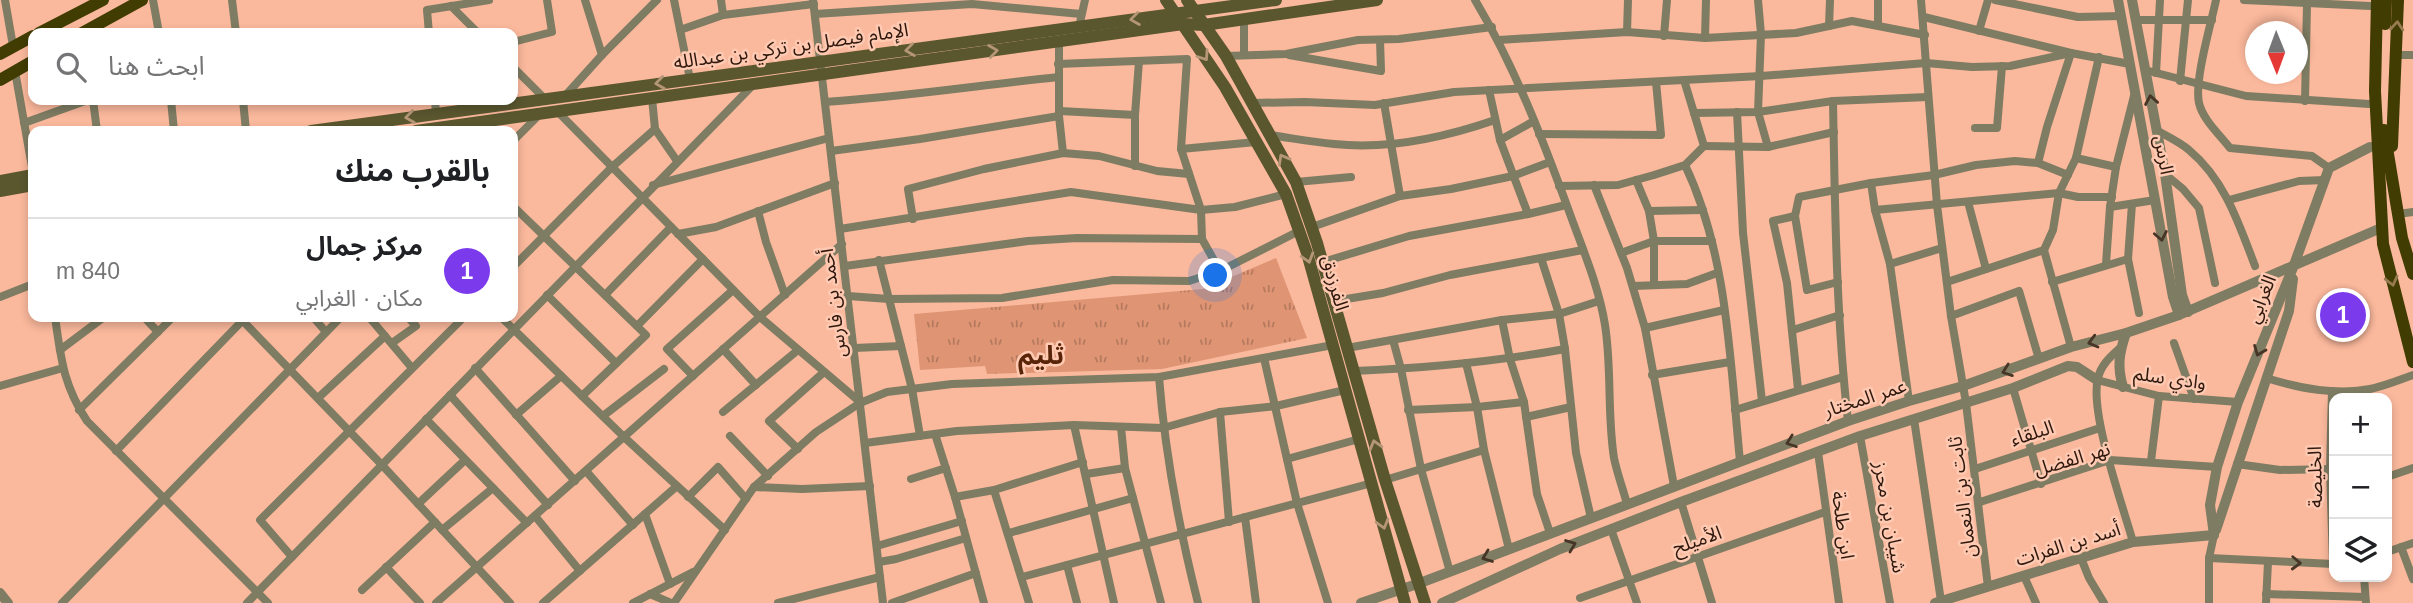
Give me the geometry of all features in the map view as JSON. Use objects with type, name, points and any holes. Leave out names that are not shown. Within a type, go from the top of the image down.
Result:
[{"type":"main road","points":[[49,28],[103,0]]},
{"type":"main road","points":[[93,28],[142,0]]},
{"type":"main road","name":"الفرزدق","points":[[1166,0],[1225,87],[1322,262],[1354,371],[1405,603]]},
{"type":"main road","name":"الفرزدق","points":[[1187,0],[1226,56],[1296,183],[1333,345],[1359,439],[1420,583],[1425,603]]},
{"type":"main road","name":"الإمام فيصل بن تركي بن عبدالله","points":[[518,103],[690,79],[821,68],[1059,41],[1179,19],[1195,11],[1276,0]]},
{"type":"main road","name":"الإمام فيصل بن تركي بن عبدالله","points":[[469,126],[754,84],[821,68],[1080,21],[1179,19],[1204,25],[1377,0]]},
{"type":"main road","points":[[2386,0],[2370,147],[2383,244],[2413,362]]},
{"type":"main road","points":[[2398,0],[2392,167],[2402,238],[2413,274]]},
{"type":"main road","points":[[2372,2],[2383,244]]},
{"type":"main road","points":[[0,54],[28,38]]},
{"type":"main road","points":[[0,80],[28,64]]},
{"type":"main road","points":[[2375,95],[2385,148],[2392,167]]},
{"type":"main road","name":"الإمام فيصل بن تركي بن عبدالله","points":[[348,126],[501,105]]},
{"type":"main road","points":[[0,181],[28,173]]},
{"type":"main road","points":[[0,191],[28,186]]},
{"type":"street","points":[[5,0],[13,46]]},
{"type":"street","points":[[153,0],[158,28]]},
{"type":"street","points":[[232,0],[235,28]]},
{"type":"street","points":[[429,28],[427,10],[486,0]]},
{"type":"street","points":[[518,41],[552,32],[547,0]]},
{"type":"street","points":[[584,0],[602,55]]},
{"type":"street","points":[[565,96],[657,0]]},
{"type":"street","points":[[674,0],[690,79]]},
{"type":"street","points":[[721,0],[723,15]]},
{"type":"street","points":[[815,14],[972,4],[1080,21],[1084,0]]},
{"type":"street","points":[[1475,0],[1499,40],[1521,89],[1583,250],[1599,302],[1608,352],[1614,457],[1627,504]]},
{"type":"street","points":[[1627,32],[1628,0]]},
{"type":"street","points":[[1664,36],[1667,0]]},
{"type":"street","points":[[1705,38],[1706,0]]},
{"type":"street","points":[[1758,0],[1761,34],[1758,112],[1768,147]]},
{"type":"street","points":[[1829,26],[1830,0]]},
{"type":"street","points":[[1878,0],[1878,24]]},
{"type":"street","name":"ثابت بن النعمان","points":[[1921,0],[1937,205],[1980,502],[1988,587]]},
{"type":"street","points":[[1979,31],[1988,0]]},
{"type":"street","points":[[1995,0],[2078,17],[2121,16]]},
{"type":"street","name":"الرس","points":[[2118,0],[2173,298],[2183,314]]},
{"type":"street","name":"الرس","points":[[2132,0],[2151,72],[2156,130],[2165,174],[2183,314]]},
{"type":"street","points":[[2160,0],[2160,19],[2151,72],[2246,96],[2305,100],[2375,95]]},
{"type":"street","points":[[2180,81],[2188,0]]},
{"type":"street","points":[[2216,0],[2199,84],[2199,104],[2210,123],[2231,148],[2312,156],[2329,167]]},
{"type":"street","points":[[2244,0],[2308,4],[2372,2]]},
{"type":"street","points":[[680,30],[723,15],[813,2]]},
{"type":"street","name":"أحمد بن فارس","points":[[813,2],[883,603]]},
{"type":"street","points":[[2305,100],[2308,4]]},
{"type":"street","points":[[451,6],[473,28]]},
{"type":"street","points":[[1924,18],[2071,53],[2130,64]]},
{"type":"street","points":[[1244,19],[1244,54]]},
{"type":"street","points":[[2136,20],[2212,20]]},
{"type":"street","points":[[1499,40],[1627,32],[1705,38],[1797,33],[1853,21],[1925,35]]},
{"type":"street","points":[[1286,54],[1323,46],[1443,35],[1492,27]]},
{"type":"street","points":[[1226,56],[1286,54],[1381,71],[1380,40]]},
{"type":"street","points":[[1059,41],[1063,153]]},
{"type":"street","points":[[1252,103],[1375,105],[1454,92],[1761,76],[1926,63],[1972,67],[2002,66],[2071,53]]},
{"type":"street","points":[[2038,163],[2046,127],[2071,53]]},
{"type":"street","points":[[2395,55],[2413,55]]},
{"type":"street","points":[[2071,347],[2044,250],[2053,230],[2059,193],[2076,158],[2099,57]]},
{"type":"street","points":[[1058,64],[1187,59],[1181,149],[1201,210],[1202,239],[1220,271]]},
{"type":"street","points":[[1135,166],[1139,61]]},
{"type":"street","points":[[1975,128],[1997,128],[2002,66]]},
{"type":"street","points":[[15,71],[28,144]]},
{"type":"street","points":[[518,72],[545,99]]},
{"type":"street","points":[[825,102],[896,97],[1059,77]]},
{"type":"street","points":[[1684,80],[1704,146]]},
{"type":"street","points":[[1539,134],[1661,135],[1656,82]]},
{"type":"street","points":[[247,603],[754,84]]},
{"type":"street","points":[[1489,90],[1500,140],[1528,214]]},
{"type":"street","points":[[2106,264],[2116,167],[2135,93]]},
{"type":"street","points":[[1694,113],[1758,112],[1833,101],[1928,97]]},
{"type":"street","points":[[652,98],[655,129],[677,161]]},
{"type":"street","points":[[1833,101],[1838,282],[1848,421]]},
{"type":"street","points":[[1384,103],[1400,196]]},
{"type":"street","points":[[24,123],[76,105]]},
{"type":"street","points":[[92,105],[96,126]]},
{"type":"street","points":[[171,105],[174,126]]},
{"type":"street","points":[[243,105],[246,126]]},
{"type":"street","points":[[435,105],[436,114]]},
{"type":"street","points":[[557,111],[760,317],[860,402]]},
{"type":"street","points":[[1737,112],[1743,233],[1762,401]]},
{"type":"street","points":[[831,151],[920,139],[1060,113],[1135,115]]},
{"type":"street","points":[[518,136],[540,114]]},
{"type":"street","points":[[1269,135],[1337,144],[1389,143],[1424,140],[1494,120]]},
{"type":"street","points":[[1500,140],[1534,121]]},
{"type":"street","points":[[518,262],[612,167],[655,129]]},
{"type":"street","points":[[2156,130],[2189,149],[2211,173],[2229,200],[2255,266]]},
{"type":"street","points":[[1559,186],[1618,185],[1685,165],[1704,146],[1768,147],[1833,132]]},
{"type":"street","points":[[653,186],[829,138]]},
{"type":"street","points":[[1181,149],[1256,142]]},
{"type":"street","points":[[2294,265],[2329,167],[2370,147]]},
{"type":"street","points":[[913,219],[908,189],[984,169],[1063,153],[1099,156],[1157,172],[1189,174]]},
{"type":"street","points":[[2076,158],[2116,167]]},
{"type":"street","points":[[1838,282],[1807,290],[1795,216],[1800,197],[1871,183],[1934,175],[1976,165],[2015,161],[2038,163],[2068,174]]},
{"type":"street","points":[[848,296],[889,299],[1002,298],[1113,280],[1189,281],[1220,271],[1305,229],[1400,196],[1513,176],[1550,162]]},
{"type":"street","points":[[1685,165],[1699,193],[1712,241],[1724,310],[1740,461]]},
{"type":"street","points":[[2165,174],[2183,189],[2199,208],[2215,283]]},
{"type":"street","points":[[1296,183],[1351,177]]},
{"type":"street","points":[[1636,180],[1649,211],[1654,241],[1654,284]]},
{"type":"street","points":[[2229,200],[2299,181],[2325,180]]},
{"type":"street","points":[[605,295],[674,230],[716,227],[835,183]]},
{"type":"street","points":[[1871,183],[1875,210],[1890,264],[1909,401]]},
{"type":"street","points":[[1594,185],[1621,253],[1646,328],[1652,375],[1674,486]]},
{"type":"street","points":[[840,229],[1071,192],[1201,210],[1235,206],[1286,194]]},
{"type":"street","points":[[1875,210],[2059,193],[2078,197],[2112,197]]},
{"type":"street","points":[[2110,207],[2155,200]]},
{"type":"street","points":[[1968,202],[1986,269]]},
{"type":"street","points":[[2132,204],[2128,259],[2139,313]]},
{"type":"street","points":[[1322,262],[1409,236],[1566,205]]},
{"type":"street","points":[[1649,211],[1703,209]]},
{"type":"street","points":[[518,210],[646,335],[582,396]]},
{"type":"street","points":[[758,211],[785,295]]},
{"type":"street","points":[[2398,214],[2413,212]]},
{"type":"street","points":[[1795,216],[1773,221],[1787,283],[1798,390]]},
{"type":"street","name":"عمر المختار","points":[[1361,603],[1450,572],[1848,421],[1964,386],[2071,347],[2126,333],[2183,314],[2381,228]]},
{"type":"street","points":[[845,266],[1028,241],[1077,238],[1202,239]]},
{"type":"street","points":[[1621,253],[1654,241],[1712,241]]},
{"type":"street","points":[[436,603],[842,244]]},
{"type":"street","points":[[1890,264],[1942,248]]},
{"type":"street","points":[[1334,301],[1382,293],[1450,275],[1583,250]]},
{"type":"street","points":[[1947,282],[2044,250]]},
{"type":"street","points":[[1541,258],[1559,314],[1576,453],[1591,518]]},
{"type":"street","points":[[637,326],[703,259]]},
{"type":"street","points":[[2052,282],[2128,259]]},
{"type":"street","points":[[879,260],[912,389],[920,436]]},
{"type":"street","name":"الغرابي","points":[[2209,603],[2209,558],[2214,535],[2289,311],[2294,265]]},
{"type":"street","name":"الغرابي","points":[[2214,535],[2210,505],[2217,467],[2238,402],[2294,265]]},
{"type":"street","points":[[1633,286],[1687,284],[1717,273]]},
{"type":"street","points":[[0,297],[28,286]]},
{"type":"street","points":[[693,376],[667,349],[733,290]]},
{"type":"street","points":[[1951,316],[2019,292],[2039,359]]},
{"type":"street","points":[[547,295],[616,363]]},
{"type":"street","points":[[1347,348],[1503,320],[1559,314],[1599,302]]},
{"type":"street","points":[[1646,328],[1724,310]]},
{"type":"street","points":[[1793,330],[1840,316]]},
{"type":"street","points":[[1503,320],[1510,359],[1524,402],[1537,494],[1550,533]]},
{"type":"street","points":[[56,322],[64,377],[87,421],[268,603]]},
{"type":"street","points":[[60,350],[97,322]]},
{"type":"street","points":[[149,322],[158,332]]},
{"type":"street","points":[[79,410],[168,322]]},
{"type":"street","points":[[116,451],[237,322]]},
{"type":"street","points":[[245,322],[382,464],[510,603]]},
{"type":"street","points":[[317,322],[326,332]]},
{"type":"street","points":[[62,603],[336,322]]},
{"type":"street","points":[[373,322],[412,368]]},
{"type":"street","points":[[318,398],[388,340],[416,326],[412,322]]},
{"type":"street","points":[[292,557],[260,520],[459,322]]},
{"type":"street","points":[[506,322],[624,437],[725,530]]},
{"type":"street","points":[[2123,387],[2118,372],[2120,348],[2126,333]]},
{"type":"street","points":[[1393,340],[1421,469],[1450,572]]},
{"type":"street","points":[[2174,343],[2194,398]]},
{"type":"street","points":[[650,594],[672,603],[754,487],[816,432],[860,402],[887,392],[952,384],[1159,377],[1333,345]]},
{"type":"street","points":[[854,348],[901,346]]},
{"type":"street","points":[[2120,348],[2108,359],[2097,380],[2100,428],[2133,542]]},
{"type":"street","points":[[723,349],[756,385]]},
{"type":"street","points":[[1354,371],[1510,359],[1565,349]]},
{"type":"street","points":[[723,412],[798,350]]},
{"type":"street","points":[[1264,358],[1297,503],[1328,603]]},
{"type":"street","points":[[1652,375],[1730,362]]},
{"type":"street","points":[[1466,363],[1509,549]]},
{"type":"street","name":"عمر المختار","points":[[1442,603],[1560,549],[1860,436],[2013,388],[2068,366],[2077,367],[2097,380]]},
{"type":"street","points":[[0,386],[63,368]]},
{"type":"street","points":[[475,368],[575,481]]},
{"type":"street","points":[[603,416],[664,369]]},
{"type":"street","points":[[798,449],[769,421],[824,372]]},
{"type":"street","points":[[2266,378],[2296,387],[2332,391],[2371,389],[2413,375]]},
{"type":"street","points":[[516,415],[561,376]]},
{"type":"street","points":[[1159,377],[1163,428],[1181,535],[1198,603]]},
{"type":"street","points":[[1735,410],[1843,377]]},
{"type":"street","name":"وادي سلم","points":[[2097,380],[2159,396],[2238,402]]},
{"type":"street","points":[[2013,388],[2041,484]]},
{"type":"street","points":[[865,443],[935,434],[1074,425],[1163,428],[1220,412],[1276,406],[1345,390]]},
{"type":"street","name":"الخليصة","points":[[2330,456],[2332,391]]},
{"type":"street","points":[[450,395],[548,505]]},
{"type":"street","points":[[2151,461],[2159,396]]},
{"type":"street","points":[[1408,410],[1524,402]]},
{"type":"street","points":[[1526,417],[1571,407]]},
{"type":"street","points":[[1220,412],[1229,522]]},
{"type":"street","points":[[426,419],[527,523]]},
{"type":"street","points":[[1914,419],[1938,602]]},
{"type":"street","points":[[1074,425],[1114,603]]},
{"type":"street","points":[[1121,426],[1125,468],[1161,603]]},
{"type":"street","name":"البلقاء","points":[[1975,469],[2100,428]]},
{"type":"street","points":[[935,434],[984,603]]},
{"type":"street","points":[[730,436],[768,476]]},
{"type":"street","name":"شيبان بن محرز","points":[[1860,436],[1890,603]]},
{"type":"street","points":[[1287,459],[1359,439]]},
{"type":"street","points":[[1022,577],[1378,482],[1484,450]]},
{"type":"street","name":"ابن طلحة","points":[[1818,452],[1839,603]]},
{"type":"street","points":[[418,504],[465,460]]},
{"type":"street","name":"نهر الفضل","points":[[1980,502],[2110,460],[2217,467]]},
{"type":"street","points":[[955,497],[994,490],[1083,462]]},
{"type":"street","points":[[2237,464],[2280,470],[2329,470]]},
{"type":"street","points":[[688,497],[718,467],[746,499]]},
{"type":"street","points":[[911,479],[946,468]]},
{"type":"street","points":[[1086,474],[1125,468]]},
{"type":"street","points":[[2392,475],[2413,468]]},
{"type":"street","points":[[586,471],[633,525]]},
{"type":"street","points":[[543,603],[677,486]]},
{"type":"street","points":[[754,487],[802,489],[870,486]]},
{"type":"street","points":[[442,530],[492,488]]},
{"type":"street","points":[[994,490],[1022,577],[1026,602]]},
{"type":"street","points":[[1009,533],[1133,498]]},
{"type":"street","points":[[1681,502],[1712,603]]},
{"type":"street","name":"الأميلح","points":[[1580,598],[1825,512]]},
{"type":"street","points":[[645,514],[670,584]]},
{"type":"street","points":[[535,516],[580,570]]},
{"type":"street","points":[[1245,517],[1256,603]]},
{"type":"street","points":[[877,546],[962,521]]},
{"type":"street","points":[[362,590],[435,522]]},
{"type":"street","points":[[1611,529],[1637,603]]},
{"type":"street","name":"أسد بن الفرات","points":[[1938,602],[1965,599],[1988,587],[2133,542],[2214,535]]},
{"type":"street","points":[[879,562],[966,538]]},
{"type":"street","points":[[2392,550],[2413,543]]},
{"type":"street","points":[[2401,547],[2413,579]]},
{"type":"street","points":[[2081,558],[2104,603]]},
{"type":"street","points":[[2209,558],[2329,564]]},
{"type":"street","points":[[2268,562],[2266,598],[2365,600],[2364,582]]},
{"type":"street","points":[[1067,565],[1077,603]]},
{"type":"street","points":[[386,567],[420,603]]},
{"type":"street","points":[[633,603],[696,571]]},
{"type":"street","points":[[892,603],[976,573]]},
{"type":"street","points":[[2024,576],[2036,603]]},
{"type":"street","points":[[778,603],[880,577]]},
{"type":"street","points":[[0,593],[8,603]]},
{"type":"green space","points":[[1276,258],[1307,338],[1162,369],[987,374],[985,366],[920,370],[914,314],[1203,289]]},
{"type":"place","name":"مركز جمال","points":[[2343,315]]},
{"type":"district","name":"ثليم","points":[[1041,355]]}]
